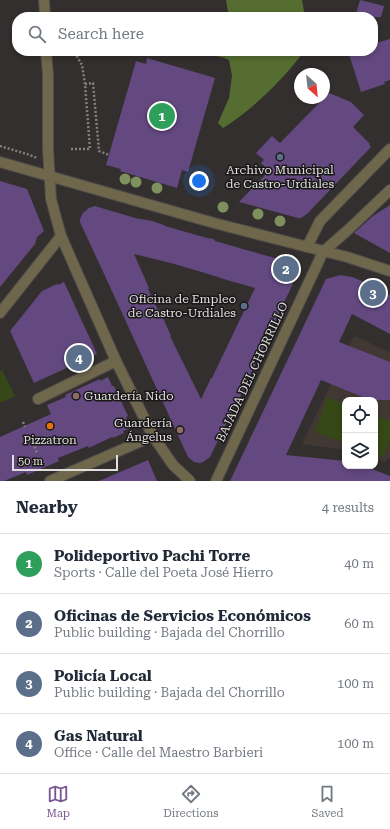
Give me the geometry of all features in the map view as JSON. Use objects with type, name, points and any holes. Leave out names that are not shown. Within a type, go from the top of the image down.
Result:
[{"type":"street","points":[[44,0],[45,12]]},
{"type":"street","points":[[46,56],[48,75],[48,148],[51,199],[60,236],[116,361],[153,436],[173,465],[190,481]]},
{"type":"street","points":[[307,247],[320,221],[390,149]]},
{"type":"street","points":[[0,162],[214,223],[347,257],[390,271]]},
{"type":"street","points":[[323,252],[349,230],[390,190]]},
{"type":"street","points":[[0,313],[60,236]]},
{"type":"street","name":"BAJADA DEL CHORRILLO","points":[[216,481],[323,252]]},
{"type":"street","points":[[38,399],[116,361]]},
{"type":"street","points":[[50,481],[153,436]]},
{"type":"path","points":[[71,149],[90,148],[85,84],[82,65],[77,56]]},
{"type":"path","points":[[85,84],[93,83],[100,151],[109,155]]},
{"type":"path","points":[[0,146],[30,155]]},
{"type":"path","points":[[23,422],[25,427]]},
{"type":"path","points":[[32,443],[37,453]]},
{"type":"shaded area","points":[[354,336],[390,352],[390,458],[384,462],[378,460],[378,397],[342,397],[342,450],[302,444]]},
{"type":"green space","points":[[226,0],[302,0],[304,12],[228,12]]},
{"type":"green space","points":[[216,56],[300,56],[267,93],[234,121],[223,128],[218,123],[229,98],[232,76],[229,60]]},
{"type":"green space","points":[[2,370],[15,396],[1,403],[0,371]]},
{"type":"green space","points":[[327,397],[342,403],[342,442],[315,432]]},
{"type":"green space","points":[[378,416],[390,421],[390,440],[383,457],[378,455]]},
{"type":"building","points":[[360,0],[384,6],[381,17],[378,17],[378,12],[356,12]]},
{"type":"building","points":[[390,39],[390,80],[384,82],[385,84],[361,92],[350,56],[378,56],[378,43]]},
{"type":"building","points":[[147,58],[215,78],[188,172],[182,170],[177,188],[120,171],[121,169],[106,165],[136,61],[146,64]]},
{"type":"building","points":[[330,93],[351,102],[364,115],[353,127],[370,144],[369,145],[371,147],[307,214],[301,218],[298,218],[239,202],[269,171],[261,163],[264,160],[256,153],[272,136],[280,143],[318,104],[330,104]]},
{"type":"building","points":[[0,181],[27,189],[44,231],[37,237],[35,244],[0,287]]},
{"type":"building","points":[[390,205],[390,253],[354,233],[373,216]]},
{"type":"building","points":[[95,206],[214,239],[215,241],[285,261],[293,265],[296,269],[296,277],[240,397],[210,457],[203,462],[194,462],[188,457],[80,222],[83,213],[89,208]],"holes":[[[134,254],[171,263],[255,288],[201,399],[170,336],[159,309],[158,310],[148,289],[149,288]]]},
{"type":"building","points":[[340,275],[352,277],[390,295],[390,334],[352,314],[339,342],[390,362],[390,400],[378,400],[378,397],[363,397],[321,380],[286,455],[342,461],[342,469],[372,469],[390,476],[390,481],[230,481],[326,279]]},
{"type":"building","points":[[64,282],[97,354],[34,383],[10,331],[42,291]]},
{"type":"building","points":[[108,377],[112,386],[114,386],[128,416],[126,417],[131,428],[123,431],[124,433],[89,448],[88,446],[58,458],[59,461],[27,475],[26,472],[4,481],[0,481],[0,437],[51,414],[47,405],[66,397],[65,395],[100,379],[100,381]]},
{"type":"building","points":[[148,460],[157,481],[99,481]]},
{"type":"place","name":"Polideportivo Pachi Torre","points":[[162,116]]},
{"type":"place","name":"Archivo Municipal de Castro-Urdiales","points":[[280,157]]},
{"type":"place","name":"Oficinas de Servicios Económicos","points":[[286,269]]},
{"type":"place","name":"Policía Local","points":[[373,293]]},
{"type":"place","name":"Oficina de Empleo de Castro-Urdiales","points":[[244,306]]},
{"type":"place","name":"Gas Natural","points":[[79,358]]},
{"type":"place","name":"Guardería Nido","points":[[76,396]]},
{"type":"place","name":"Pizzatron","points":[[50,426]]},
{"type":"place","name":"Guardería Ángelus","points":[[180,430]]}]
